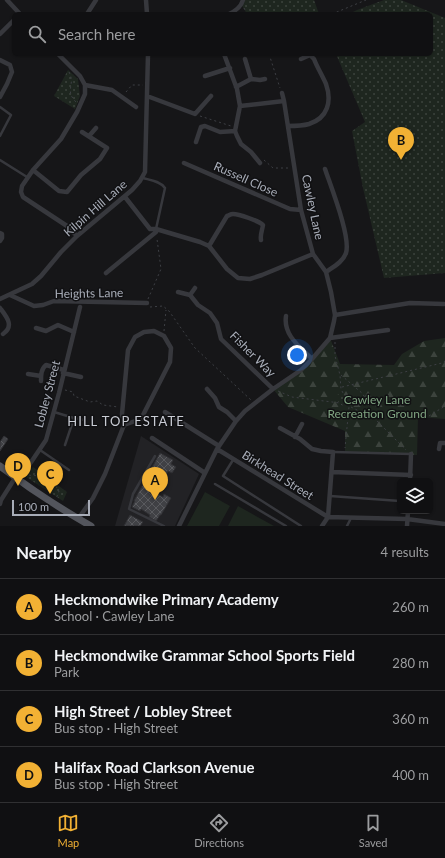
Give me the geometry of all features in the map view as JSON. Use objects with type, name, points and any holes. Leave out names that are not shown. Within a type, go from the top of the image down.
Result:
[{"type":"main road","points":[[0,466],[54,504],[91,526]]},
{"type":"street","points":[[8,0],[18,12]]},
{"type":"street","points":[[88,12],[96,0]]},
{"type":"street","points":[[146,0],[147,12]]},
{"type":"street","points":[[232,12],[236,10],[243,0]]},
{"type":"street","points":[[0,34],[12,22]]},
{"type":"street","points":[[60,56],[80,76],[85,85],[86,94],[61,139],[33,170],[22,186],[21,192],[23,197],[67,226],[77,236]]},
{"type":"street","name":"Kilpin Hill Lane","points":[[0,299],[32,284],[77,236],[125,197],[146,172],[148,56]]},
{"type":"street","points":[[225,56],[236,87],[240,106],[236,130],[237,136],[241,144],[262,161]]},
{"type":"street","points":[[301,59],[308,56]]},
{"type":"street","points":[[288,126],[302,126],[318,120],[328,107],[329,97],[326,84],[312,56]]},
{"type":"street","points":[[0,60],[10,65],[12,72],[0,97]]},
{"type":"street","points":[[245,60],[251,79]]},
{"type":"street","points":[[205,76],[230,68]]},
{"type":"street","points":[[236,87],[251,79],[265,79]]},
{"type":"street","points":[[85,85],[112,90],[136,107]]},
{"type":"street","name":"Cawley Lane","points":[[179,526],[218,447],[236,421],[245,411],[273,389],[301,370],[330,338],[334,321],[331,292],[326,272],[313,254],[301,210],[282,93]]},
{"type":"street","points":[[147,96],[195,114],[211,96]]},
{"type":"street","points":[[240,106],[284,101]]},
{"type":"street","points":[[196,142],[202,127],[205,126],[220,132],[236,130]]},
{"type":"street","points":[[89,136],[96,128]]},
{"type":"street","points":[[33,170],[59,191],[67,192],[81,175],[100,159],[109,146],[82,132]]},
{"type":"street","name":"Russell Close","points":[[184,163],[290,209],[301,210]]},
{"type":"street","points":[[325,169],[344,226],[347,245],[346,254],[341,262],[326,272]]},
{"type":"street","points":[[125,197],[150,228],[209,246],[227,269],[238,278],[250,279],[262,276],[313,254]]},
{"type":"street","points":[[209,246],[227,216],[231,214],[244,216],[261,223],[263,225],[260,236],[261,240]]},
{"type":"street","points":[[106,273],[156,230]]},
{"type":"street","points":[[0,233],[2,234],[2,238],[0,241]]},
{"type":"street","points":[[178,292],[190,295],[195,288]]},
{"type":"street","name":"Heights Lane","points":[[10,295],[34,306],[54,302],[147,303]]},
{"type":"street","name":"Fisher Way","points":[[190,295],[198,305],[210,313],[217,323],[221,339],[273,389]]},
{"type":"street","points":[[334,315],[410,303],[444,304]]},
{"type":"street","name":"Lobley Street","points":[[0,501],[17,479],[25,472],[46,440],[80,307]]},
{"type":"street","points":[[0,308],[9,322],[8,331],[3,334]]},
{"type":"street","points":[[286,316],[283,323],[288,334],[312,359]]},
{"type":"street","points":[[36,328],[46,330],[58,325],[74,332]]},
{"type":"street","points":[[330,338],[388,330]]},
{"type":"street","points":[[78,519],[93,498],[105,474],[124,425],[122,414],[128,350],[135,337],[144,332],[154,331],[164,336],[171,348],[170,362],[141,419],[124,425]]},
{"type":"street","points":[[28,374],[41,378],[43,368],[46,365],[81,377]]},
{"type":"street","points":[[207,389],[215,398],[220,407],[236,421]]},
{"type":"street","name":"Birkhead Street","points":[[165,412],[234,459],[328,517]]},
{"type":"street","points":[[295,437],[302,424]]},
{"type":"street","points":[[280,428],[300,439],[312,449],[333,452],[328,517],[322,526]]},
{"type":"street","points":[[152,438],[205,474]]},
{"type":"street","points":[[439,449],[440,443],[445,443]]},
{"type":"street","points":[[410,478],[411,454]]},
{"type":"street","points":[[332,472],[411,475]]},
{"type":"street","points":[[407,526],[408,514]]},
{"type":"street","points":[[328,517],[407,520],[445,524]]},
{"type":"lane","points":[[0,107],[11,115],[0,136]]},
{"type":"lane","points":[[0,160],[28,178]]},
{"type":"lane","points":[[142,178],[160,183],[164,185],[165,188],[156,230]]},
{"type":"lane","points":[[54,412],[84,420]]},
{"type":"lane","points":[[66,445],[74,418]]},
{"type":"lane","points":[[40,450],[70,470]]},
{"type":"lane","points":[[333,452],[411,454]]},
{"type":"lane","points":[[155,456],[133,494],[129,509],[164,526]]},
{"type":"lane","points":[[234,459],[223,476],[301,526]]},
{"type":"lane","points":[[215,484],[286,526]]},
{"type":"lane","points":[[330,496],[397,501]]},
{"type":"lane","points":[[347,526],[351,518]]},
{"type":"path","points":[[337,12],[366,0]]},
{"type":"path","points":[[271,56],[282,93]]},
{"type":"path","points":[[70,66],[68,70],[72,79],[69,89],[71,97],[79,106]]},
{"type":"path","points":[[124,99],[126,92],[132,85],[147,85]]},
{"type":"path","points":[[195,114],[236,130]]},
{"type":"path","points":[[262,161],[273,168],[294,168]]},
{"type":"path","points":[[156,230],[161,269],[147,303],[148,308],[163,306],[169,311],[195,348],[255,404]]},
{"type":"path","points":[[163,335],[166,309]]},
{"type":"path","points":[[330,338],[335,342],[335,356],[340,375],[341,389],[348,397],[346,399],[350,407],[374,418],[411,454]]},
{"type":"path","points":[[341,387],[442,363],[445,361]]},
{"type":"path","points":[[340,375],[363,394],[374,418]]},
{"type":"path","points":[[60,388],[73,392],[74,396],[90,402],[96,401],[103,405],[123,408]]},
{"type":"path","points":[[273,389],[292,397],[342,405],[345,405],[347,402]]},
{"type":"path","points":[[429,416],[445,406]]},
{"type":"path","points":[[345,452],[350,407]]},
{"type":"path","points":[[25,472],[30,475],[41,476],[58,488],[59,491],[54,504]]},
{"type":"shaded area","points":[[141,436],[199,474],[175,526],[115,526]]},
{"type":"green space","points":[[243,0],[314,0],[318,12],[246,12],[241,4]]},
{"type":"green space","points":[[384,0],[401,0],[430,12],[353,12]]},
{"type":"green space","points":[[433,13],[445,18],[445,273],[384,278],[363,188],[352,131],[365,122],[337,56],[433,56]]},
{"type":"green space","points":[[68,70],[78,79],[80,96],[75,109],[54,96]]},
{"type":"green space","name":"Cawley Lane Recreation Ground","points":[[330,338],[340,364],[394,365],[402,354],[424,341],[445,338],[445,419],[418,417],[417,455],[345,452],[345,431],[288,407],[273,389],[301,370]]},
{"type":"green space","points":[[342,393],[346,397],[355,396],[355,399],[346,402],[345,404],[340,403],[336,398],[337,395]]},
{"type":"green space","points":[[33,467],[67,492],[63,501],[26,477]]},
{"type":"green space","points":[[205,492],[230,506],[219,526],[187,526]]},
{"type":"green space","points":[[238,506],[274,526],[228,526]]},
{"type":"building","points":[[4,436],[8,439],[0,451],[0,442]]},
{"type":"building","points":[[160,453],[173,460],[171,464],[176,467],[172,473],[168,471],[158,489],[152,486],[150,490],[163,497],[164,494],[171,498],[156,521],[149,517],[150,515],[141,509],[140,511],[132,507]]},
{"type":"building","points":[[130,515],[143,522],[140,526],[124,526]]},
{"type":"place","name":"Heckmondwike Grammar School Sports Field","points":[[401,160]]},
{"type":"place","name":"Halifax Road Clarkson Avenue","points":[[18,486]]},
{"type":"place","name":"High Street / Lobley Street","points":[[50,494]]},
{"type":"place","name":"Heckmondwike Primary Academy","points":[[155,500]]},
{"type":"district","name":"HILL TOP ESTATE","points":[[126,421]]}]
